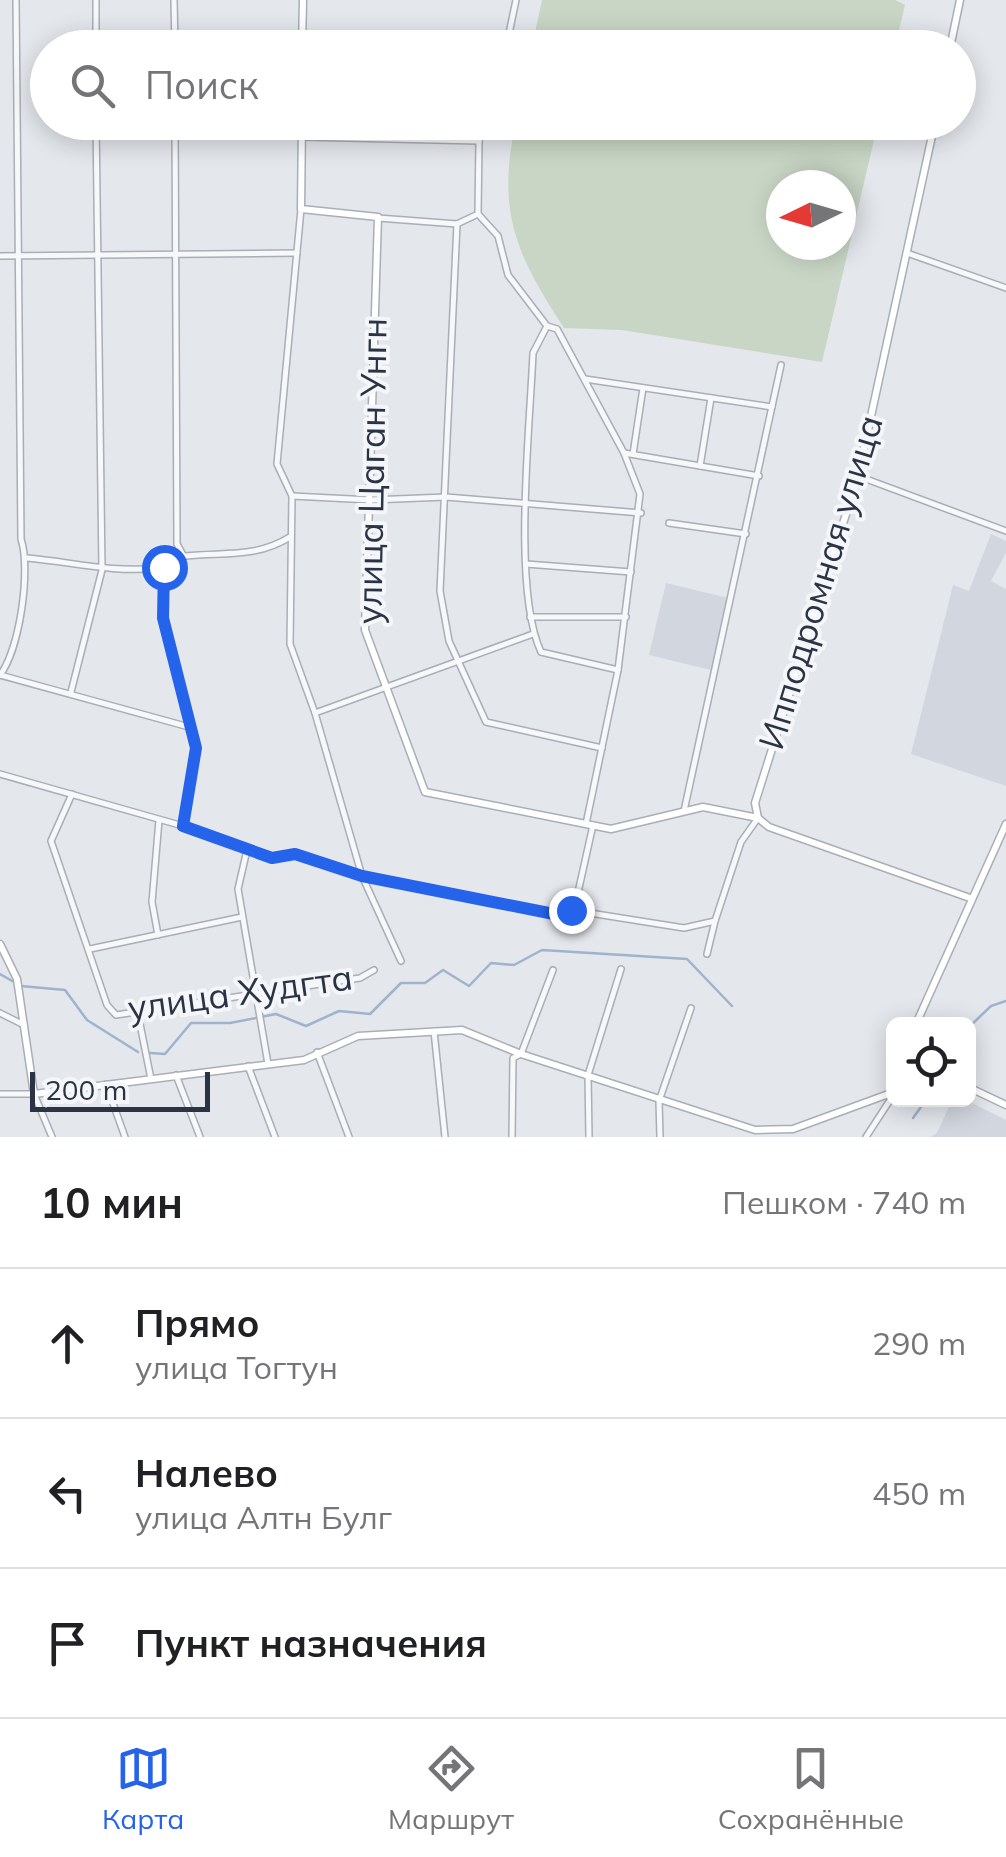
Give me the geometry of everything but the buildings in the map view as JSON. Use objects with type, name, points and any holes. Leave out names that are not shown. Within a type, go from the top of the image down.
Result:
[{"type":"street","points":[[16,0],[21,539],[28,558],[12,660],[0,675],[189,727]]},
{"type":"street","points":[[96,0],[96,30]]},
{"type":"street","points":[[174,0],[175,30]]},
{"type":"street","points":[[302,30],[303,0]]},
{"type":"street","points":[[510,30],[516,0]]},
{"type":"street","points":[[954,30],[960,0]]},
{"type":"street","points":[[72,692],[102,570],[104,464],[96,140]]},
{"type":"street","points":[[175,140],[177,544],[183,556]]},
{"type":"street","points":[[302,140],[298,253],[277,464],[292,496],[290,644],[315,713],[362,876],[401,960]]},
{"type":"street","points":[[420,140],[479,141],[478,214],[498,236],[508,274],[547,326],[558,329],[624,453],[640,494],[618,670],[571,910]]},
{"type":"street","name":"Ипподромная улица","points":[[758,818],[755,803],[760,785],[858,476],[930,140]]},
{"type":"street","points":[[301,210],[457,224],[478,214]]},
{"type":"street","name":"улица Цаган Унгн","points":[[378,218],[364,630],[425,792],[618,830],[684,810],[715,807],[758,818]]},
{"type":"street","points":[[457,224],[441,611],[458,662],[486,722],[602,748]]},
{"type":"street","points":[[0,256],[298,253]]},
{"type":"street","points":[[907,253],[1006,288]]},
{"type":"street","points":[[547,326],[532,352],[526,564],[533,634],[542,652],[618,670]]},
{"type":"street","name":"Ипподромная улица","points":[[684,810],[760,476],[781,365]]},
{"type":"street","points":[[585,379],[772,406]]},
{"type":"street","points":[[633,454],[643,388]]},
{"type":"street","points":[[700,466],[711,398]]},
{"type":"street","points":[[624,453],[760,476]]},
{"type":"street","points":[[858,476],[1006,531]]},
{"type":"street","points":[[292,496],[370,500],[446,497],[640,513]]},
{"type":"street","points":[[669,523],[746,534]]},
{"type":"street","points":[[28,558],[102,570],[164,567],[183,556],[258,552],[290,537]]},
{"type":"street","points":[[526,564],[632,572]]},
{"type":"street","points":[[164,567],[163,618],[196,748],[183,826]]},
{"type":"street","points":[[530,617],[626,617]]},
{"type":"street","points":[[315,713],[533,634]]},
{"type":"street","points":[[0,774],[183,826],[272,858],[295,854],[362,876],[554,914],[571,910],[684,928],[715,922]]},
{"type":"street","points":[[72,794],[51,841],[90,950],[242,917]]},
{"type":"street","points":[[707,954],[741,842],[758,818],[769,827],[970,898]]},
{"type":"street","points":[[158,935],[152,902],[159,820]]},
{"type":"street","points":[[919,1017],[1006,824]]},
{"type":"street","points":[[247,850],[238,889],[268,1064]]},
{"type":"street","points":[[0,944],[16,979],[34,1094],[52,1137]]},
{"type":"street","name":"улица Худгта","points":[[90,950],[107,1004],[116,1015],[360,978],[374,970]]},
{"type":"street","points":[[589,1137],[588,1075],[621,969]]},
{"type":"street","points":[[512,1137],[513,1058],[521,1054],[553,970]]},
{"type":"street","points":[[660,1137],[659,1100],[691,1008]]},
{"type":"street","points":[[0,1013],[24,1025]]},
{"type":"street","points":[[138,1014],[151,1079]]},
{"type":"street","name":"улица Худгта","points":[[34,1094],[304,1060],[358,1036],[462,1030],[521,1054],[755,1130],[793,1129],[886,1096]]},
{"type":"street","points":[[434,1031],[445,1137]]},
{"type":"street","points":[[318,1052],[349,1137]]},
{"type":"street","points":[[248,1066],[276,1137]]},
{"type":"street","points":[[176,1075],[200,1137]]},
{"type":"street","points":[[106,1084],[126,1137]]},
{"type":"street","points":[[976,1090],[1006,1105]]},
{"type":"street","points":[[0,1094],[34,1094]]},
{"type":"street","points":[[866,1137],[886,1106]]},
{"type":"shaded area","points":[[991,534],[1006,541],[1006,553],[991,581],[1006,589],[1006,786],[911,754],[953,585],[969,591]]},
{"type":"shaded area","points":[[666,583],[728,598],[711,670],[649,655]]},
{"type":"shaded area","points":[[976,1105],[1006,1120],[1006,1137],[930,1137],[937,1133],[949,1107]]},
{"type":"green space","points":[[542,0],[895,0],[905,5],[899,30],[536,30]]},
{"type":"green space","points":[[513,140],[874,140],[856,217],[856,170],[766,170],[766,260],[846,260],[822,362],[622,330],[564,328],[522,254],[510,207]]},
{"type":"waterway","points":[[150,1053],[165,1054],[191,1023],[230,1023],[276,1014],[306,1026],[339,1011],[370,1014],[401,983],[425,983],[443,970],[469,986],[491,963],[514,965],[542,950],[687,959],[732,1006]]},
{"type":"waterway","points":[[0,974],[14,982]]},
{"type":"waterway","points":[[21,986],[65,990],[87,1020],[138,1052]]},
{"type":"waterway","points":[[976,1020],[991,1006],[1006,1001]]},
{"type":"waterway","points":[[913,1118],[921,1107]]},
{"type":"route","points":[[164,567],[163,618],[196,748],[183,826],[272,858],[295,854],[362,876],[554,914],[571,910]]}]
